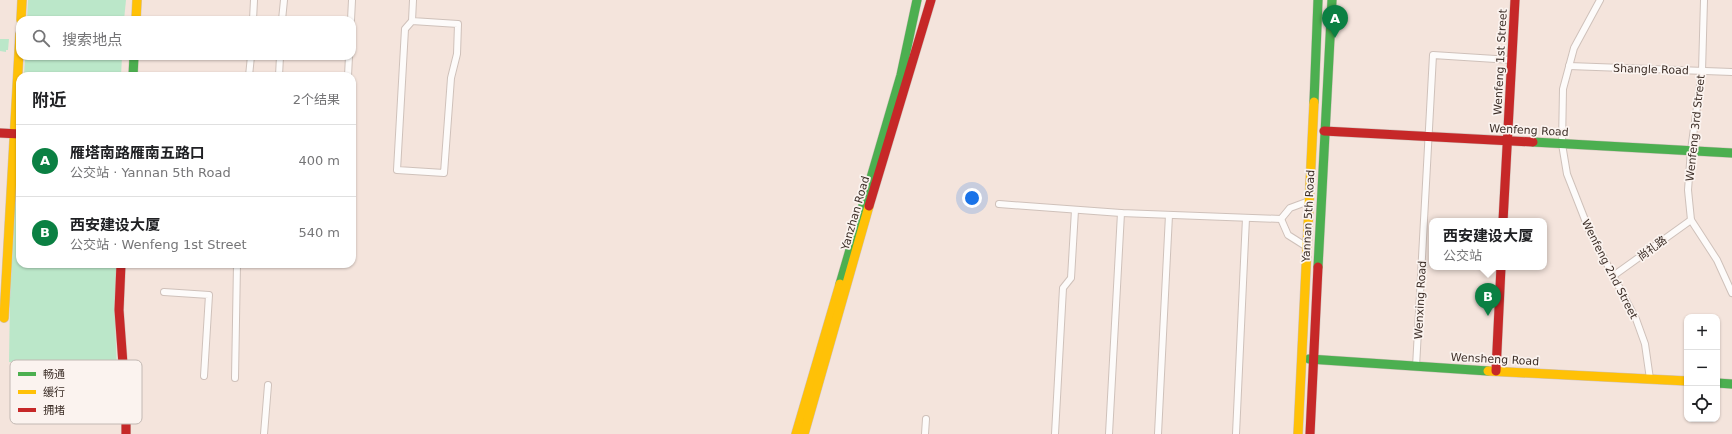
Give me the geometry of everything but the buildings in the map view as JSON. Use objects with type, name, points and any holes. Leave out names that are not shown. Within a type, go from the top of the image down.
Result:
[{"type":"main road","points":[[21,16],[22,0]]},
{"type":"main road","points":[[130,16],[131,0]]},
{"type":"main road","points":[[136,16],[137,0]]},
{"type":"main road","name":"Yanzhan Road","points":[[796,434],[901,75],[917,0]]},
{"type":"main road","name":"Yanzhan Road","points":[[804,434],[883,159],[931,0]]},
{"type":"main road","name":"Yannan 5th Road","points":[[1298,434],[1318,0]]},
{"type":"main road","name":"Yannan 5th Road","points":[[1310,434],[1324,131],[1332,0]]},
{"type":"main road","name":"Wenfeng 1st Street","points":[[1503,218],[1515,0]]},
{"type":"main road","points":[[19,60],[19,72]]},
{"type":"main road","points":[[127,72],[128,60]]},
{"type":"main road","points":[[132,72],[134,60]]},
{"type":"main road","name":"Wenfeng Road","points":[[1324,131],[1732,153]]},
{"type":"main road","points":[[0,133],[16,134]]},
{"type":"main road","points":[[4,318],[16,148]]},
{"type":"main road","points":[[121,268],[119,310],[123,360]]},
{"type":"main road","points":[[1496,371],[1500,270]]},
{"type":"main road","name":"Wensheng Road","points":[[1302,359],[1416,367],[1684,381]]},
{"type":"main road","points":[[1720,383],[1732,384]]},
{"type":"street","points":[[253,16],[254,0]]},
{"type":"street","points":[[282,16],[284,0]]},
{"type":"street","points":[[351,16],[352,0]]},
{"type":"street","points":[[412,21],[458,24],[457,54],[451,78],[444,172],[397,170],[405,29],[412,21],[413,0]]},
{"type":"street","name":"Wenfeng 2nd Street","points":[[1600,0],[1574,48],[1569,66],[1563,89],[1562,144],[1567,174],[1589,230],[1636,319],[1645,344],[1650,380]]},
{"type":"street","name":"Wenfeng 3rd Street","points":[[1704,0],[1702,71],[1691,150],[1688,190],[1691,220],[1717,260],[1732,293]]},
{"type":"street","name":"Wenxing Road","points":[[1416,367],[1433,56],[1512,60]]},
{"type":"street","points":[[249,72],[250,60]]},
{"type":"street","points":[[279,72],[280,60]]},
{"type":"street","points":[[348,72],[349,60]]},
{"type":"street","name":"Shangle Road","points":[[1569,66],[1732,72]]},
{"type":"street","points":[[1281,219],[1290,208],[1309,201]]},
{"type":"street","points":[[999,204],[1121,214],[1281,219]]},
{"type":"street","points":[[1055,434],[1064,288],[1071,278],[1075,210]]},
{"type":"street","points":[[1108,434],[1121,214]]},
{"type":"street","points":[[1158,434],[1169,215]]},
{"type":"street","points":[[1236,434],[1246,218]]},
{"type":"street","points":[[1281,219],[1288,235],[1307,247]]},
{"type":"street","name":"尚礼路","points":[[1613,276],[1691,220]]},
{"type":"street","points":[[235,378],[237,268]]},
{"type":"street","points":[[164,292],[209,295],[204,376]]},
{"type":"street","points":[[264,434],[268,385]]},
{"type":"street","points":[[925,434],[926,419]]},
{"type":"green space","points":[[28,0],[126,0],[124,16],[27,16]]},
{"type":"green space","points":[[0,39],[9,39],[8,50],[6,50],[6,52],[0,51]]},
{"type":"green space","points":[[25,60],[122,60],[121,72],[24,72]]},
{"type":"green space","points":[[16,192],[16,268],[118,268],[115,322],[117,360],[10,360],[9,362],[10,298]]},
{"type":"traffic: fast","points":[[840,284],[901,75],[917,0]]},
{"type":"traffic: fast","points":[[1314,102],[1318,0]]},
{"type":"traffic: fast","points":[[1318,267],[1332,0]]},
{"type":"traffic: fast","points":[[133,72],[134,60]]},
{"type":"traffic: fast","points":[[1533,142],[1732,153]]},
{"type":"traffic: fast","points":[[1309,359],[1488,371]]},
{"type":"traffic: fast","points":[[1720,383],[1732,384]]},
{"type":"traffic: slow","points":[[21,16],[22,0]]},
{"type":"traffic: slow","points":[[136,16],[137,0]]},
{"type":"traffic: slow","points":[[18,72],[19,60]]},
{"type":"traffic: slow","points":[[1298,434],[1314,102]]},
{"type":"traffic: slow","points":[[4,318],[16,105]]},
{"type":"traffic: slow","points":[[804,434],[869,206]]},
{"type":"traffic: slow","points":[[796,434],[840,284]]},
{"type":"traffic: slow","points":[[1488,371],[1684,381]]},
{"type":"traffic: jam","points":[[869,206],[931,0]]},
{"type":"traffic: jam","points":[[1503,218],[1515,0]]},
{"type":"traffic: jam","points":[[1324,131],[1533,142]]},
{"type":"traffic: jam","points":[[0,133],[16,134]]},
{"type":"traffic: jam","points":[[1310,434],[1318,267]]},
{"type":"traffic: jam","points":[[121,268],[119,310],[123,360]]},
{"type":"traffic: jam","points":[[1496,371],[1501,270]]},
{"type":"traffic: jam","points":[[126,424],[126,434]]},
{"type":"place","name":"雁塔南路雁南五路口","points":[[1335,38]]},
{"type":"place","name":"西安建设大厦","points":[[1488,316]]}]
